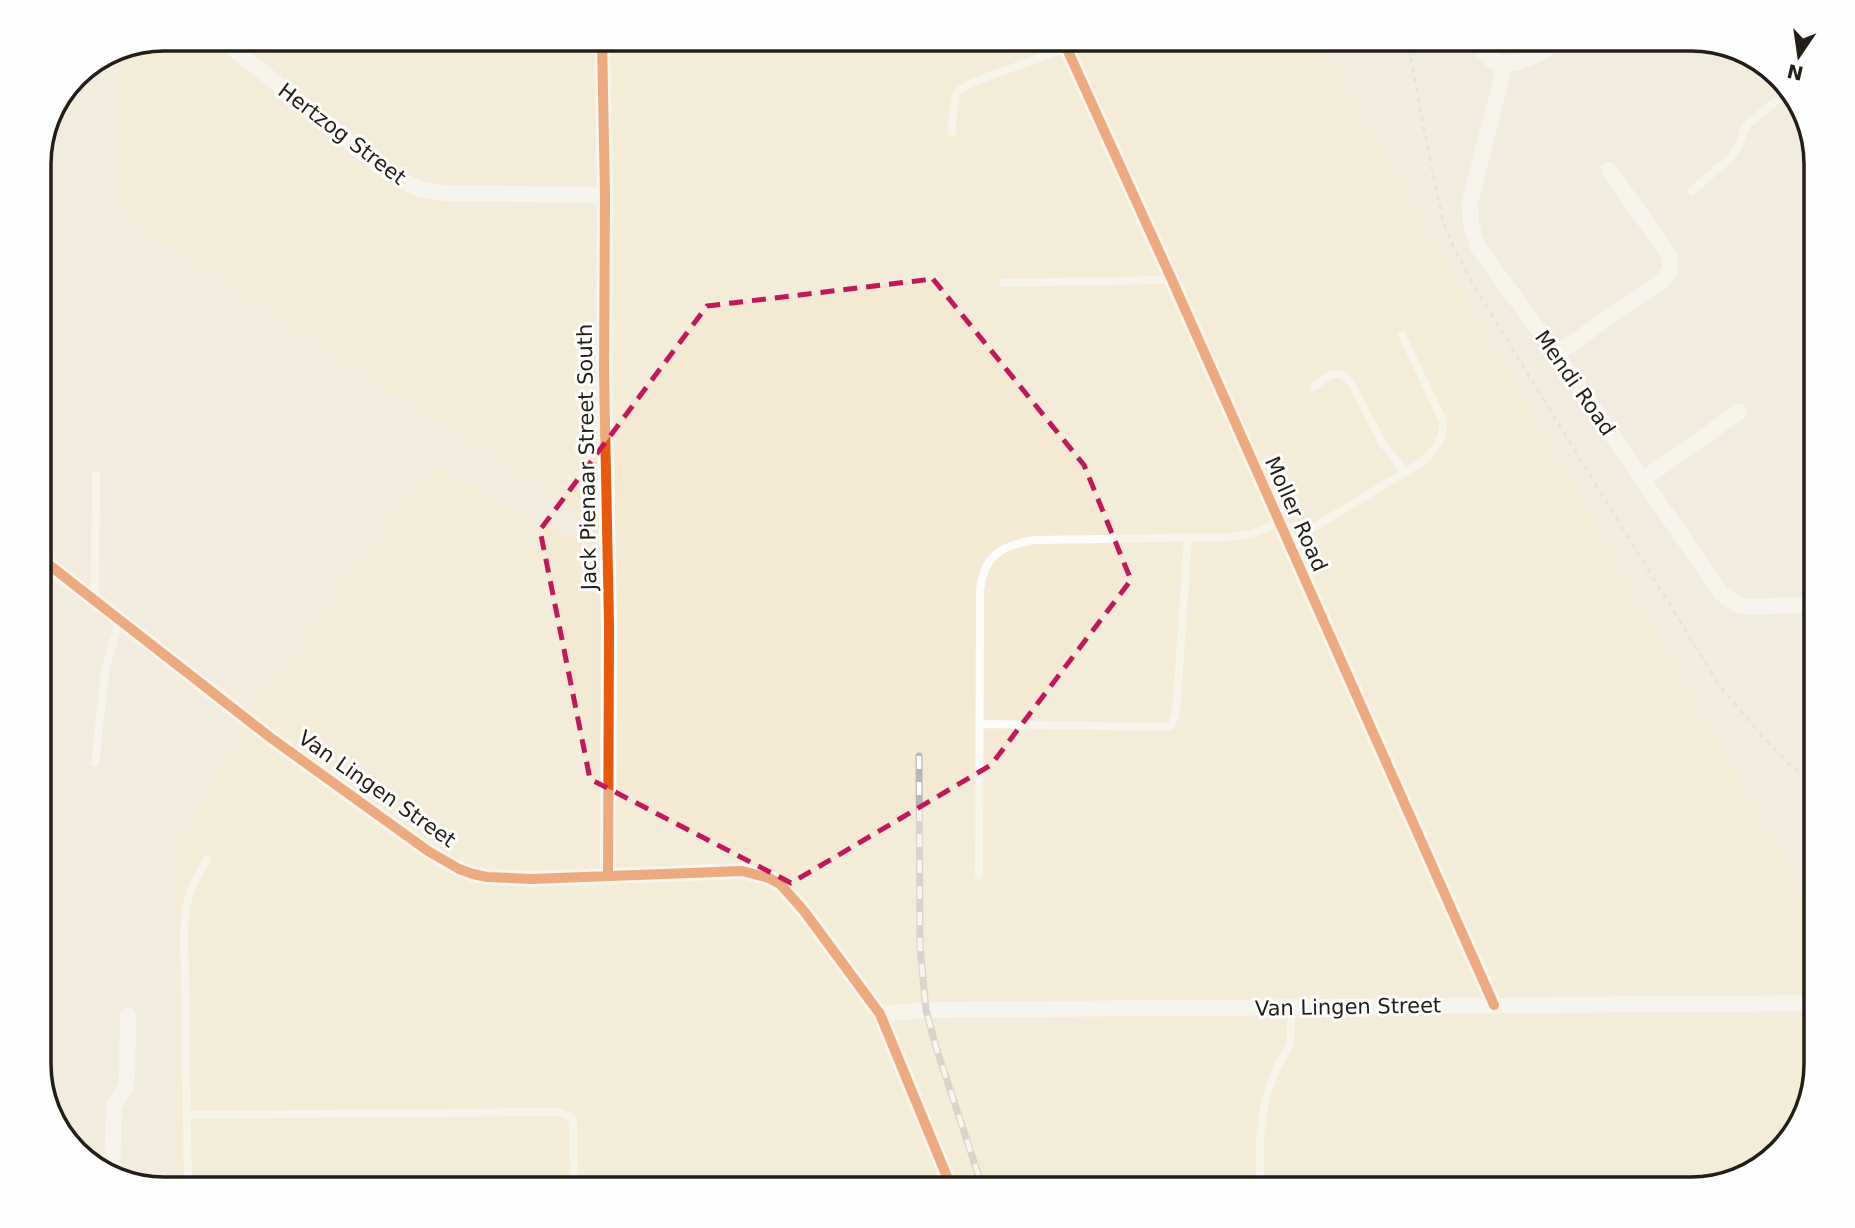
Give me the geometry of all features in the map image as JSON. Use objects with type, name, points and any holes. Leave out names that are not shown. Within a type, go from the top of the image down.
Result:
[{"type":"street","name":"Hertzog Street","points":[[236,51],[388,173],[419,189],[443,193],[605,195]]},
{"type":"street","name":"Jack Pienaar Street South","points":[[602,51],[609,625],[608,875]]},
{"type":"street","name":"Moller Road","points":[[1068,51],[1494,1005]]},
{"type":"street","points":[[1483,51],[1493,60],[1505,64],[1523,61],[1541,51]]},
{"type":"street","name":"Mendi Road","points":[[1505,64],[1470,202],[1471,225],[1478,247],[1556,355],[1714,585],[1727,599],[1746,607],[1804,606]]},
{"type":"street","points":[[1556,355],[1663,281],[1670,270],[1670,256],[1609,170]]},
{"type":"street","points":[[1642,480],[1739,412]]},
{"type":"street","name":"Van Lingen Street","points":[[51,569],[271,738],[428,851],[459,869],[472,874],[532,879],[742,871],[769,878],[780,884],[804,911],[880,1014],[947,1177]]},
{"type":"street","name":"Van Lingen Street","points":[[880,1014],[926,1010],[1804,1003]]},
{"type":"street","points":[[112,1165],[114,1106],[126,1086],[127,1077],[128,1016]]},
{"type":"lane","points":[[952,132],[957,92],[973,82],[1045,51]]},
{"type":"lane","points":[[1692,191],[1731,157],[1740,143],[1745,127],[1782,96]]},
{"type":"lane","points":[[1003,283],[1172,280]]},
{"type":"lane","points":[[1288,543],[1405,472],[1429,456],[1438,444],[1444,430],[1443,422],[1402,335]]},
{"type":"lane","points":[[1314,387],[1324,377],[1332,374],[1345,376],[1382,442],[1405,472]]},
{"type":"lane","points":[[95,602],[96,475]]},
{"type":"lane","points":[[979,876],[982,577],[986,566],[996,554],[1004,547],[1035,540],[1242,536],[1279,523]]},
{"type":"lane","points":[[980,724],[1165,727],[1171,724],[1176,715],[1188,538]]},
{"type":"lane","points":[[95,763],[105,671],[119,621]]},
{"type":"lane","points":[[188,1177],[186,906],[191,887],[207,859]]},
{"type":"lane","points":[[1260,1177],[1260,1138],[1265,1100],[1277,1067],[1290,1044],[1292,1008]]},
{"type":"lane","points":[[187,1115],[565,1113],[573,1121],[574,1177]]},
{"type":"path","points":[[1409,51],[1443,221],[1455,251],[1719,685],[1763,737],[1790,765],[1804,775]]},
{"type":"highlighted area","points":[[933,279],[1084,465],[1131,580],[991,765],[791,883],[590,779],[540,530],[707,306]]},
{"type":"shaded area","points":[[1327,51],[1804,894],[1804,1065],[1800,1094],[1793,1114],[1771,1144],[1748,1162],[1721,1173],[1692,1177],[174,1177],[172,854],[261,694],[430,466],[577,541],[575,510],[120,217],[120,59],[141,53]]},
{"type":"railway","points":[[919,756],[920,947],[926,1010],[979,1177]]},
{"type":"cycle path","points":[[602,51],[609,625],[608,875]]},
{"type":"cycle path","points":[[1068,51],[1494,1005]]},
{"type":"cycle path","points":[[51,566],[271,738],[428,851],[459,869],[487,877],[532,879],[742,871],[769,878],[780,884],[804,911],[880,1014],[947,1177]]}]
